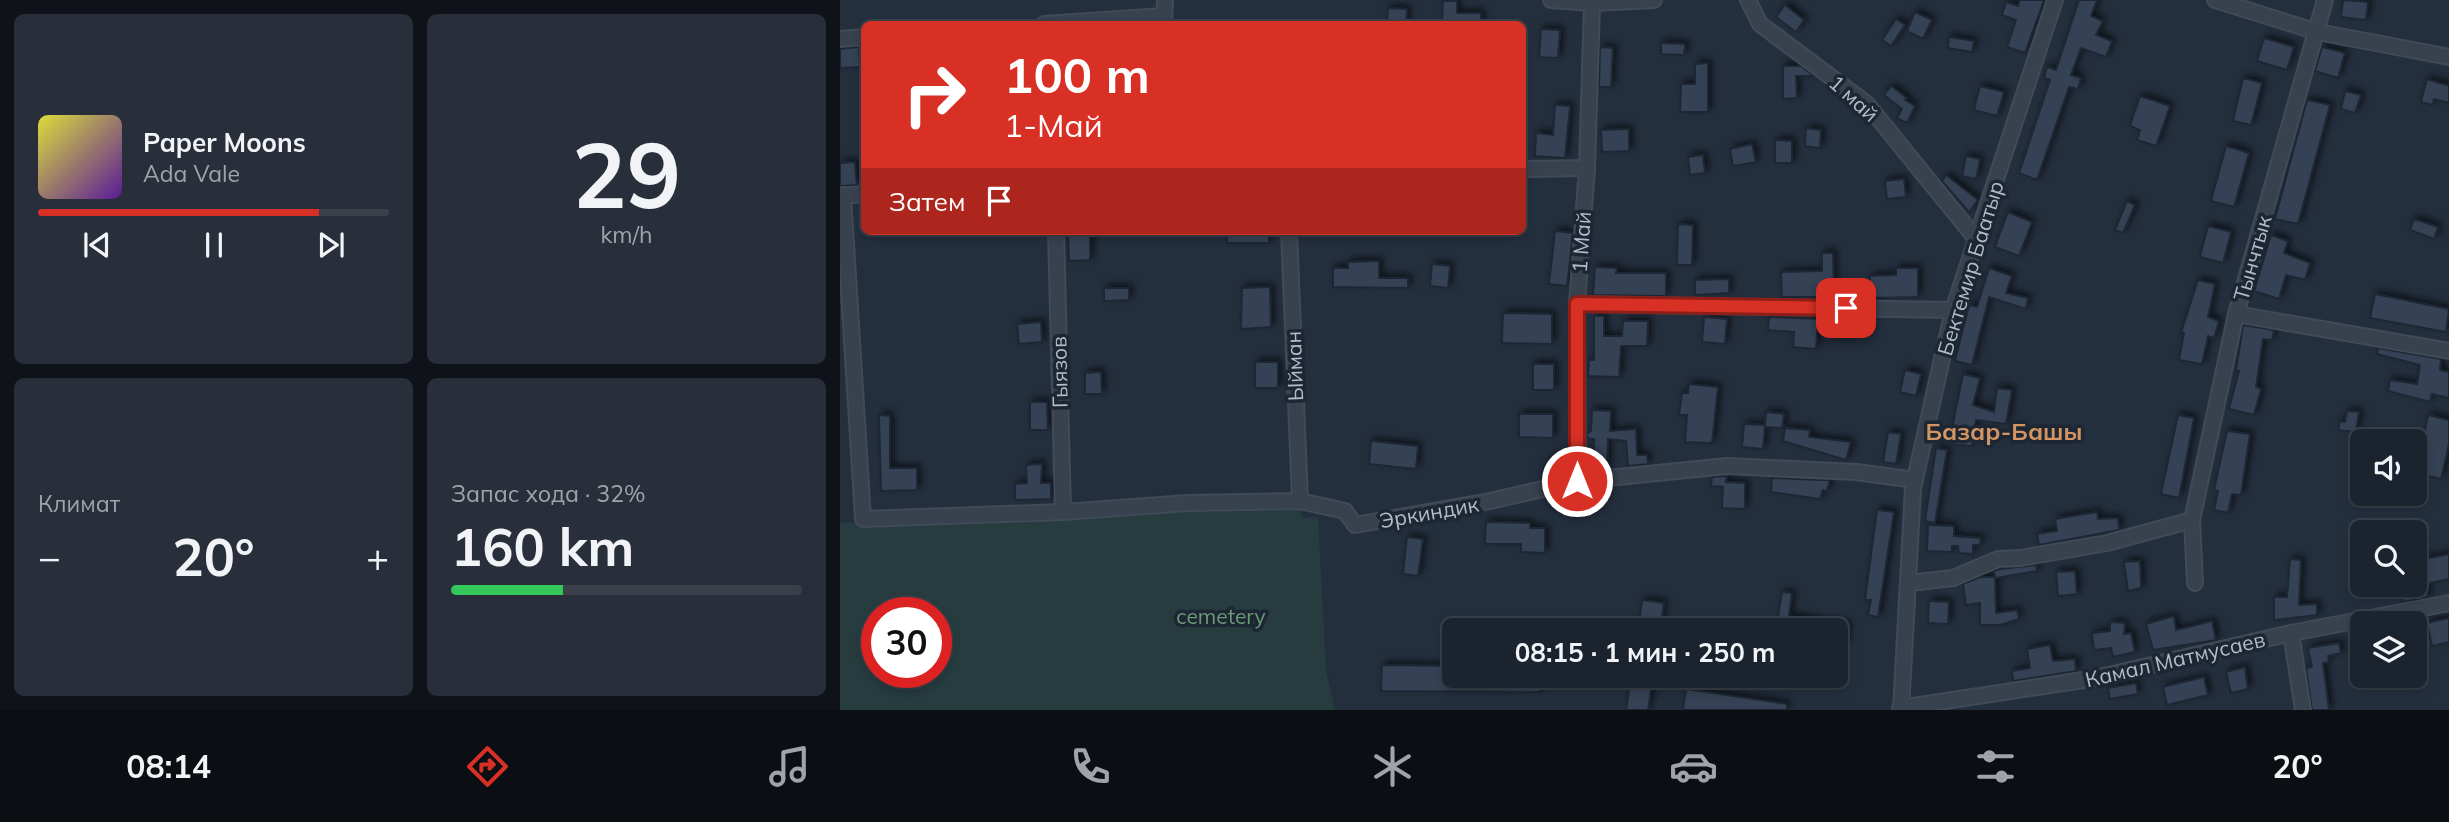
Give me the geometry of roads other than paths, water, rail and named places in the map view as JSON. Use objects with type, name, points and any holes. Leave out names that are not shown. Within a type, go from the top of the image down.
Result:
[{"type":"street","points":[[1134,21],[1164,20],[1165,0]]},
{"type":"street","points":[[1551,0],[1654,0]]},
{"type":"street","name":"1 май","points":[[1748,0],[1760,24],[1866,103],[1977,240]]},
{"type":"street","name":"Бектемир Баатыр","points":[[1901,709],[1915,480],[1953,310],[2055,0]]},
{"type":"street","points":[[2215,0],[2318,32],[2449,57]]},
{"type":"street","name":"Тынчтык","points":[[2195,583],[2192,520],[2236,314],[2325,0]]},
{"type":"street","name":"1 Май","points":[[1577,481],[1577,304],[1587,168],[1592,2]]},
{"type":"street","points":[[840,39],[861,37]]},
{"type":"street","points":[[1526,169],[1587,168]]},
{"type":"street","points":[[841,195],[861,194]]},
{"type":"street","name":"Эркиндик","points":[[841,195],[863,519],[1063,512],[1188,503],[1300,501],[1345,511],[1355,525],[1490,501],[1577,481],[1727,466],[1856,472],[1915,480]]},
{"type":"street","name":"Гыязов","points":[[1055,235],[1063,512]]},
{"type":"street","name":"Ыйман","points":[[1289,235],[1300,501]]},
{"type":"street","points":[[1577,304],[1953,310]]},
{"type":"street","points":[[2236,314],[2449,351]]},
{"type":"street","points":[[1909,583],[1953,578],[1998,559],[2020,558],[2107,543],[2192,520]]},
{"type":"street","name":"Камал Матмусаев","points":[[1901,709],[2096,678],[2291,633],[2449,603]]},
{"type":"street","points":[[2291,633],[2303,710]]},
{"type":"district","name":"Базар-Башы","points":[[2004,431]]},
{"type":"park label","name":"cemetery","points":[[1221,616]]}]
